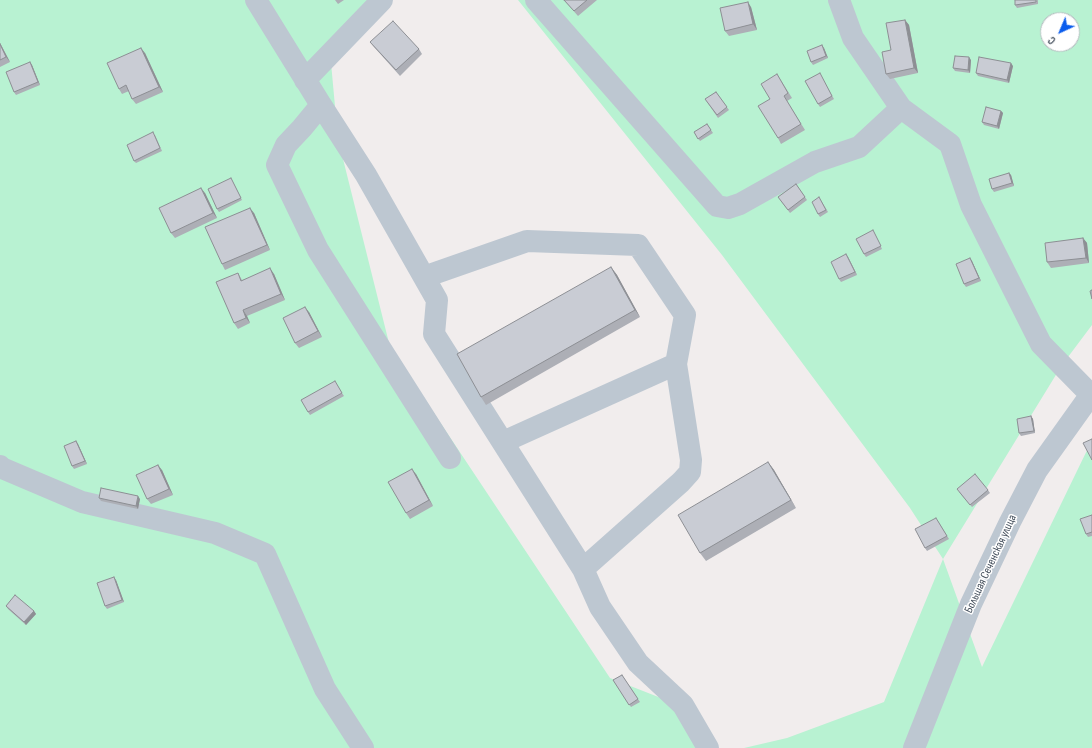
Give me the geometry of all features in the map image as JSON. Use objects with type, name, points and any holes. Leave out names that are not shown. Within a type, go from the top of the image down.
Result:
[{"type":"street","points":[[256,0],[320,105],[366,175],[437,300],[434,334],[583,569],[600,607],[638,663],[683,705],[708,748]]},
{"type":"street","points":[[305,80],[382,0]]},
{"type":"street","points":[[536,0],[717,206],[728,208],[740,204],[815,162],[858,147],[901,108]]},
{"type":"street","points":[[839,0],[853,38],[901,108],[950,144],[971,205],[1041,344],[1091,394]]},
{"type":"street","points":[[320,105],[286,145],[277,165],[318,250],[450,458]]},
{"type":"street","points":[[424,277],[527,241],[638,245],[685,316],[676,364],[691,460],[690,472],[681,482],[583,569]]},
{"type":"street","points":[[503,442],[676,364]]},
{"type":"street","name":"Большая Сеченская улица","points":[[914,748],[971,604],[1010,522],[1037,470],[1091,394]]},
{"type":"street","points":[[0,466],[82,502],[214,533],[265,554],[326,689],[363,748]]},
{"type":"green space","points":[[0,0],[386,0],[329,41],[338,139],[390,347],[610,678],[666,700],[704,748],[0,748]]},
{"type":"green space","points":[[518,0],[1092,0],[1092,325],[1062,365],[943,559],[910,508],[722,255]]},
{"type":"green space","points":[[1092,440],[1092,748],[744,748],[787,738],[884,702],[943,559],[982,667]]},
{"type":"building","points":[[564,0],[587,0],[574,11]]},
{"type":"building","points":[[1015,0],[1036,0],[1036,2],[1015,5]]},
{"type":"building","points":[[748,2],[753,24],[725,31],[720,8]]},
{"type":"building","points":[[905,20],[914,68],[886,74],[882,52],[891,50],[886,23]]},
{"type":"building","points":[[393,21],[419,49],[396,70],[370,42]]},
{"type":"building","points":[[0,44],[6,57],[0,60]]},
{"type":"building","points":[[822,45],[826,56],[811,62],[807,51]]},
{"type":"building","points":[[141,48],[159,87],[132,99],[126,85],[119,89],[107,63]]},
{"type":"building","points":[[955,56],[969,57],[968,70],[953,68]]},
{"type":"building","points":[[979,57],[1011,63],[1007,80],[976,73]]},
{"type":"building","points":[[30,62],[38,82],[14,92],[6,72]]},
{"type":"building","points":[[820,73],[832,96],[818,104],[805,81]]},
{"type":"building","points":[[777,74],[788,93],[784,96],[801,124],[778,138],[758,106],[770,99],[761,84]]},
{"type":"building","points":[[716,92],[727,107],[717,115],[705,99]]},
{"type":"building","points":[[986,107],[1001,111],[997,126],[982,122]]},
{"type":"building","points":[[707,124],[711,130],[698,139],[694,132]]},
{"type":"building","points":[[153,132],[160,148],[134,161],[127,145]]},
{"type":"building","points":[[1009,173],[1012,183],[992,189],[989,179]]},
{"type":"building","points":[[231,178],[241,198],[217,209],[208,189]]},
{"type":"building","points":[[796,184],[805,197],[788,210],[778,197]]},
{"type":"building","points":[[201,188],[213,213],[171,233],[159,208]]},
{"type":"building","points":[[819,197],[826,210],[818,214],[812,202]]},
{"type":"building","points":[[250,208],[267,245],[222,264],[205,227]]},
{"type":"building","points":[[873,230],[881,246],[864,254],[856,239]]},
{"type":"building","points":[[1083,238],[1086,258],[1047,262],[1045,243]]},
{"type":"building","points":[[846,254],[855,272],[839,279],[831,262]]},
{"type":"building","points":[[970,258],[979,278],[964,284],[956,264]]},
{"type":"building","points":[[611,267],[635,310],[481,397],[457,354]]},
{"type":"building","points":[[270,268],[281,294],[243,310],[246,318],[234,323],[216,282],[238,273],[241,281]]},
{"type":"building","points":[[305,307],[318,331],[295,343],[283,318]]},
{"type":"building","points":[[335,381],[342,393],[308,412],[301,400]]},
{"type":"building","points":[[1031,416],[1034,431],[1019,433],[1017,419]]},
{"type":"building","points":[[1092,439],[1092,460],[1083,443]]},
{"type":"building","points":[[76,441],[85,461],[72,466],[64,446]]},
{"type":"building","points":[[768,462],[791,500],[700,553],[678,515]]},
{"type":"building","points":[[158,465],[169,489],[147,499],[136,475]]},
{"type":"building","points":[[412,469],[429,500],[406,513],[388,482]]},
{"type":"building","points":[[975,474],[988,490],[970,505],[957,489]]},
{"type":"building","points":[[101,488],[138,496],[136,506],[99,498]]},
{"type":"building","points":[[1092,515],[1092,532],[1086,534],[1080,519]]},
{"type":"building","points":[[936,518],[947,536],[925,548],[915,529]]},
{"type":"building","points":[[114,577],[122,600],[105,606],[97,583]]},
{"type":"building","points":[[15,595],[34,611],[24,622],[6,606]]},
{"type":"building","points":[[622,675],[638,699],[629,705],[613,680]]}]
